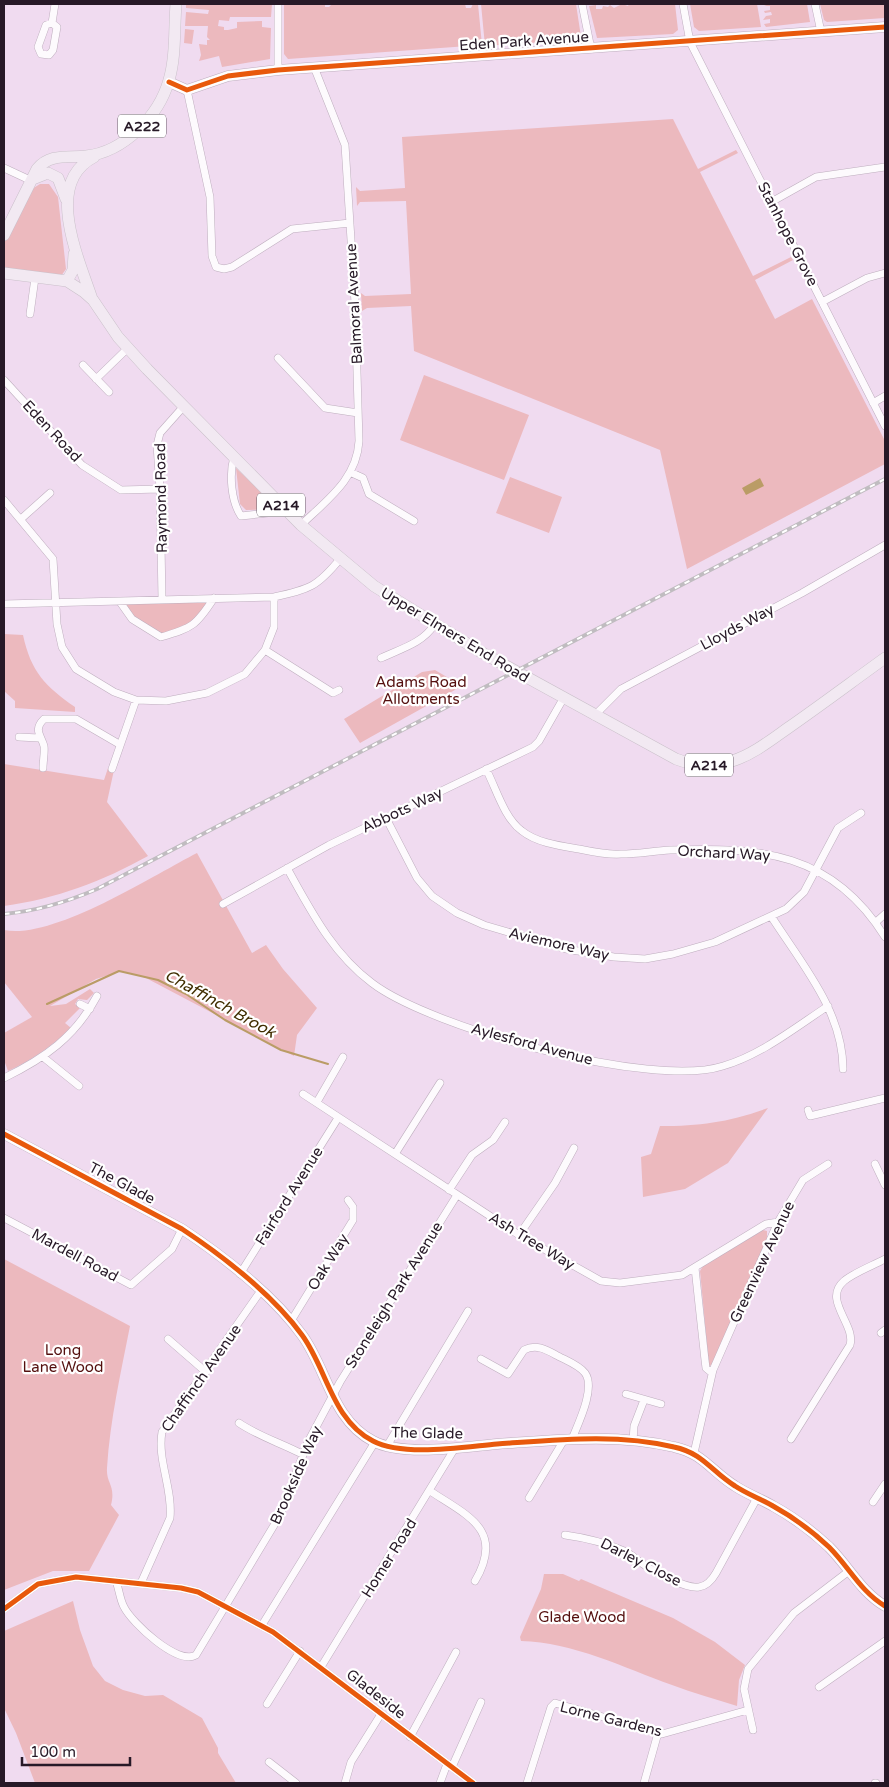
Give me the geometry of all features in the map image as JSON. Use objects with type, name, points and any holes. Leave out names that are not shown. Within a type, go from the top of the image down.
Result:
[{"type":"main road","name":"A222","points":[[100,154],[125,141],[140,129],[157,105],[169,82],[176,4]]},
{"type":"main road","points":[[4,235],[40,165],[48,160],[100,154]]},
{"type":"main road","points":[[68,205],[70,184],[76,171],[84,163],[100,154]]},
{"type":"main road","points":[[33,180],[48,174],[58,178],[63,187],[68,205],[78,270],[93,300]]},
{"type":"main road","points":[[67,281],[78,270]]},
{"type":"main road","points":[[4,273],[67,281],[93,300]]},
{"type":"main road","name":"Upper Elmers End Road","points":[[93,300],[128,348],[287,512],[374,586],[434,625],[563,699],[686,763],[704,765],[724,763],[744,756],[775,737],[885,658]]},
{"type":"street","points":[[52,23],[55,4]]},
{"type":"street","points":[[278,4],[278,70]]},
{"type":"street","points":[[582,4],[591,49]]},
{"type":"street","name":"Stanhope Grove","points":[[683,4],[690,42],[773,201],[885,426]]},
{"type":"street","points":[[815,4],[820,32]]},
{"type":"street","name":"Eden Park Avenue","points":[[187,90],[228,76],[278,70],[885,28]]},
{"type":"street","name":"Balmoral Avenue","points":[[301,525],[352,473],[359,450],[346,145],[314,67]]},
{"type":"street","points":[[169,82],[187,90],[210,197],[212,256],[216,267],[224,269],[232,267],[292,229],[350,223]]},
{"type":"street","points":[[773,201],[816,177],[885,167]]},
{"type":"street","points":[[4,168],[33,180]]},
{"type":"street","points":[[822,302],[868,278],[885,273]]},
{"type":"street","points":[[30,314],[35,278]]},
{"type":"street","points":[[96,378],[128,348]]},
{"type":"street","points":[[278,358],[325,408],[358,413]]},
{"type":"street","points":[[83,365],[109,392]]},
{"type":"street","name":"Eden Road","points":[[4,380],[82,465],[121,490],[160,489]]},
{"type":"street","points":[[873,403],[885,396]]},
{"type":"street","name":"Raymond Road","points":[[162,599],[160,489],[157,445],[160,433],[184,406]]},
{"type":"street","points":[[234,456],[232,464],[234,506],[241,516],[287,512]]},
{"type":"street","points":[[352,473],[363,478],[369,494],[414,520]]},
{"type":"street","points":[[20,519],[50,493]]},
{"type":"street","points":[[4,500],[53,558],[57,624],[62,647],[76,669],[114,692],[136,700],[166,701],[207,693],[245,674],[265,650],[274,627],[274,597]]},
{"type":"street","name":"Lloyds Way","points":[[594,716],[621,689],[802,593],[885,545]]},
{"type":"street","points":[[4,604],[274,597],[305,590],[315,585],[340,559]]},
{"type":"street","points":[[120,602],[132,619],[160,637],[188,629],[204,613],[214,598]]},
{"type":"street","points":[[381,658],[421,639],[429,634],[434,625]]},
{"type":"street","points":[[265,650],[333,693],[339,690]]},
{"type":"street","name":"Abbots Way","points":[[223,904],[287,868],[536,745],[563,699]]},
{"type":"street","points":[[112,769],[119,744],[136,700]]},
{"type":"street","points":[[43,768],[44,746],[37,733],[39,724],[44,720],[76,719],[119,744]]},
{"type":"street","points":[[19,737],[39,738]]},
{"type":"street","name":"Orchard Way","points":[[486,769],[512,820],[526,834],[557,845],[606,853],[652,851],[757,852],[787,858],[816,870],[846,890],[876,922],[885,936]]},
{"type":"street","name":"Aviemore Way","points":[[386,818],[410,866],[432,896],[469,919],[543,943],[614,957],[655,958],[715,942],[771,916],[797,900],[804,892],[838,828],[861,813]]},
{"type":"street","name":"Aylesford Avenue","points":[[287,868],[324,934],[360,973],[380,988],[412,1005],[485,1033],[583,1059],[656,1071],[711,1069],[724,1066],[760,1049],[828,1006]]},
{"type":"street","points":[[876,922],[885,914]]},
{"type":"street","points":[[771,916],[828,1006],[840,1037],[843,1069]]},
{"type":"street","points":[[4,1078],[43,1057],[71,1035],[90,1010],[97,996]]},
{"type":"street","points":[[80,1004],[90,1010]]},
{"type":"street","points":[[43,1057],[79,1086]]},
{"type":"street","points":[[317,1102],[343,1057]]},
{"type":"street","points":[[395,1154],[440,1083]]},
{"type":"street","name":"Ash Tree Way","points":[[303,1094],[519,1235],[589,1276],[605,1282],[620,1283],[678,1276],[695,1268],[766,1224],[778,1222]]},
{"type":"street","points":[[808,1110],[810,1116],[885,1098]]},
{"type":"street","name":"Fairford Avenue","points":[[240,1274],[338,1118]]},
{"type":"street","points":[[449,1190],[472,1155],[493,1140],[505,1122]]},
{"type":"street","name":"The Glade","points":[[4,1134],[182,1229],[202,1242],[291,1321],[305,1339],[349,1422],[363,1435],[375,1442],[387,1446],[413,1449],[568,1440],[633,1440],[672,1446],[694,1453],[733,1486],[757,1498],[806,1528],[828,1547],[872,1598],[885,1606]]},
{"type":"street","points":[[519,1235],[555,1183],[574,1148]]},
{"type":"street","name":"Greenview Avenue","points":[[694,1453],[712,1373],[778,1222],[803,1180],[811,1173],[828,1164]]},
{"type":"street","points":[[875,1164],[885,1185]]},
{"type":"street","name":"Stoneleigh Park Avenue","points":[[334,1396],[340,1382],[457,1195]]},
{"type":"street","name":"Oak Way","points":[[291,1321],[353,1220],[352,1207],[348,1200]]},
{"type":"street","name":"Mardell Road","points":[[4,1218],[131,1285],[175,1244],[182,1229]]},
{"type":"street","points":[[791,1439],[850,1345],[850,1328],[836,1301],[838,1288],[844,1281],[885,1259]]},
{"type":"street","points":[[695,1268],[706,1368],[712,1373]]},
{"type":"street","name":"Chaffinch Avenue","points":[[141,1583],[170,1518],[170,1502],[162,1449],[162,1432],[206,1372],[260,1292]]},
{"type":"street","points":[[387,1446],[468,1311]]},
{"type":"street","points":[[168,1340],[206,1372]]},
{"type":"street","points":[[481,1359],[508,1374],[524,1350],[537,1347],[546,1350],[583,1371],[587,1377],[589,1388],[568,1440],[529,1498]]},
{"type":"street","points":[[626,1394],[661,1404]]},
{"type":"street","name":"Brookside Way","points":[[116,1581],[124,1608],[145,1633],[173,1652],[185,1657],[196,1655],[279,1517],[302,1454],[334,1396]]},
{"type":"street","points":[[633,1440],[634,1426],[644,1400]]},
{"type":"street","points":[[239,1423],[302,1454]]},
{"type":"street","points":[[262,1625],[375,1442]]},
{"type":"street","name":"Homer Road","points":[[321,1667],[455,1448]]},
{"type":"street","points":[[874,1502],[885,1484]]},
{"type":"street","points":[[430,1491],[470,1518],[483,1533],[486,1560],[475,1581]]},
{"type":"street","name":"Darley Close","points":[[565,1535],[600,1541],[628,1553],[644,1565],[680,1583],[691,1587],[702,1587],[709,1583],[716,1573],[757,1498]]},
{"type":"street","points":[[754,1730],[748,1710],[744,1685],[746,1672],[794,1613],[849,1571]]},
{"type":"street","name":"Gladeside","points":[[4,1609],[32,1588],[44,1582],[85,1577],[188,1589],[262,1625],[321,1667],[410,1737],[474,1783]]},
{"type":"street","points":[[819,1687],[885,1641]]},
{"type":"street","points":[[267,1704],[300,1652]]},
{"type":"street","points":[[410,1737],[456,1652]]},
{"type":"street","points":[[440,1783],[481,1702]]},
{"type":"street","name":"Lorne Gardens","points":[[527,1783],[551,1707],[555,1704],[658,1734],[665,1734],[748,1710]]},
{"type":"street","points":[[345,1783],[351,1762],[381,1714]]},
{"type":"street","points":[[644,1783],[658,1734]]},
{"type":"street","points":[[269,1762],[296,1783]]},
{"type":"green space","points":[[186,4],[272,4],[271,17],[230,17],[229,21],[219,20],[218,26],[228,30],[237,28],[237,22],[262,21],[262,27],[271,28],[270,59],[222,67],[219,56],[199,61],[201,55],[199,44],[207,45],[207,40],[210,40],[207,37],[208,26],[185,26],[186,12],[208,14],[209,10],[186,8]]},
{"type":"green space","points":[[284,4],[325,4],[325,7],[329,7],[332,4],[465,4],[466,8],[471,8],[473,4],[478,4],[482,45],[288,59],[284,54]]},
{"type":"green space","points":[[481,4],[576,4],[581,37],[576,40],[485,46]]},
{"type":"green space","points":[[622,4],[628,6],[629,4],[675,4],[678,30],[673,34],[597,38],[589,6],[596,5],[596,9],[602,9],[603,6],[608,7],[610,5],[614,8]]},
{"type":"green space","points":[[690,4],[757,4],[761,27],[699,31],[694,27]]},
{"type":"green space","points":[[769,4],[807,4],[810,22],[766,27],[764,24],[770,23],[770,19],[763,20],[766,16],[772,15],[771,12],[765,13],[764,11],[770,10],[770,6],[764,6]]},
{"type":"green space","points":[[820,4],[885,4],[885,18],[827,22],[824,20]]},
{"type":"green space","points":[[185,29],[194,30],[192,44],[184,43]]},
{"type":"green space","points":[[673,119],[698,169],[736,150],[738,153],[700,172],[753,276],[791,257],[793,260],[755,280],[775,319],[812,299],[885,441],[885,464],[687,569],[660,450],[414,351],[411,306],[367,308],[362,311],[361,293],[365,296],[411,294],[406,201],[360,202],[357,206],[356,187],[360,191],[405,188],[402,137]]},
{"type":"green space","points":[[40,184],[49,184],[58,197],[66,269],[61,276],[4,270],[4,242],[32,189]]},
{"type":"green space","points":[[424,375],[529,415],[504,480],[400,440]]},
{"type":"green space","points":[[236,468],[279,509],[246,510],[240,504]]},
{"type":"green space","points":[[510,477],[562,497],[549,533],[496,513]]},
{"type":"green space","points":[[214,598],[188,629],[161,637],[132,619],[120,602]]},
{"type":"green space","points":[[4,634],[23,635],[35,669],[47,685],[75,707],[75,712],[15,708],[15,701],[4,691]]},
{"type":"green space","name":"Adams Road Allotments","points":[[435,670],[462,686],[360,743],[344,719],[422,672]]},
{"type":"green space","points":[[4,764],[104,780],[108,768],[114,770],[107,802],[148,856],[79,888],[42,899],[4,906]]},
{"type":"green space","points":[[197,853],[252,953],[266,945],[283,969],[317,1008],[297,1035],[294,1056],[146,978],[122,971],[96,979],[50,1006],[66,1004],[90,989],[94,993],[87,1000],[78,999],[75,1004],[80,1008],[65,1023],[71,1028],[64,1035],[49,1047],[8,1071],[4,1060],[4,1033],[32,1017],[4,982],[4,930],[25,931],[75,916],[102,904]]},
{"type":"green space","points":[[768,1108],[728,1163],[685,1189],[643,1197],[641,1157],[651,1154],[660,1126],[715,1122],[740,1117]]},
{"type":"green space","points":[[763,1230],[767,1231],[767,1238],[712,1365],[709,1366],[700,1271],[703,1266]]},
{"type":"green space","name":"Long Lane Wood","points":[[4,1259],[130,1326],[108,1450],[107,1473],[112,1489],[111,1505],[119,1515],[89,1571],[53,1571],[4,1590]]},
{"type":"green space","name":"Glade Wood","points":[[544,1574],[563,1574],[579,1581],[581,1579],[673,1618],[715,1642],[745,1665],[739,1680],[737,1706],[680,1688],[579,1651],[540,1642],[521,1641],[520,1637],[541,1589]]},
{"type":"green space","points":[[73,1601],[80,1630],[93,1666],[105,1681],[123,1690],[145,1696],[163,1695],[202,1718],[218,1748],[218,1753],[236,1783],[35,1783],[16,1733],[4,1708],[4,1631]]},
{"type":"shaded area","points":[[760,478],[764,486],[746,495],[742,488]]},
{"type":"waterway","name":"Chaffinch Brook","points":[[47,1004],[119,971],[158,980],[186,994],[225,1020],[281,1050],[328,1064]]},
{"type":"railway","points":[[4,914],[52,905],[97,889],[885,479]]},
{"type":"cycle path","points":[[169,82],[187,90],[228,76],[278,70],[885,27]]},
{"type":"cycle path","points":[[4,1134],[182,1229],[214,1251],[246,1277],[277,1305],[302,1335],[311,1348],[339,1407],[359,1432],[373,1441],[400,1449],[433,1450],[541,1441],[608,1439],[652,1443],[684,1450],[700,1458],[727,1481],[744,1492],[780,1510],[809,1530],[829,1547],[869,1594],[885,1606]]},
{"type":"cycle path","points":[[4,1609],[38,1584],[76,1577],[181,1588],[198,1592],[273,1632],[473,1783]]}]
